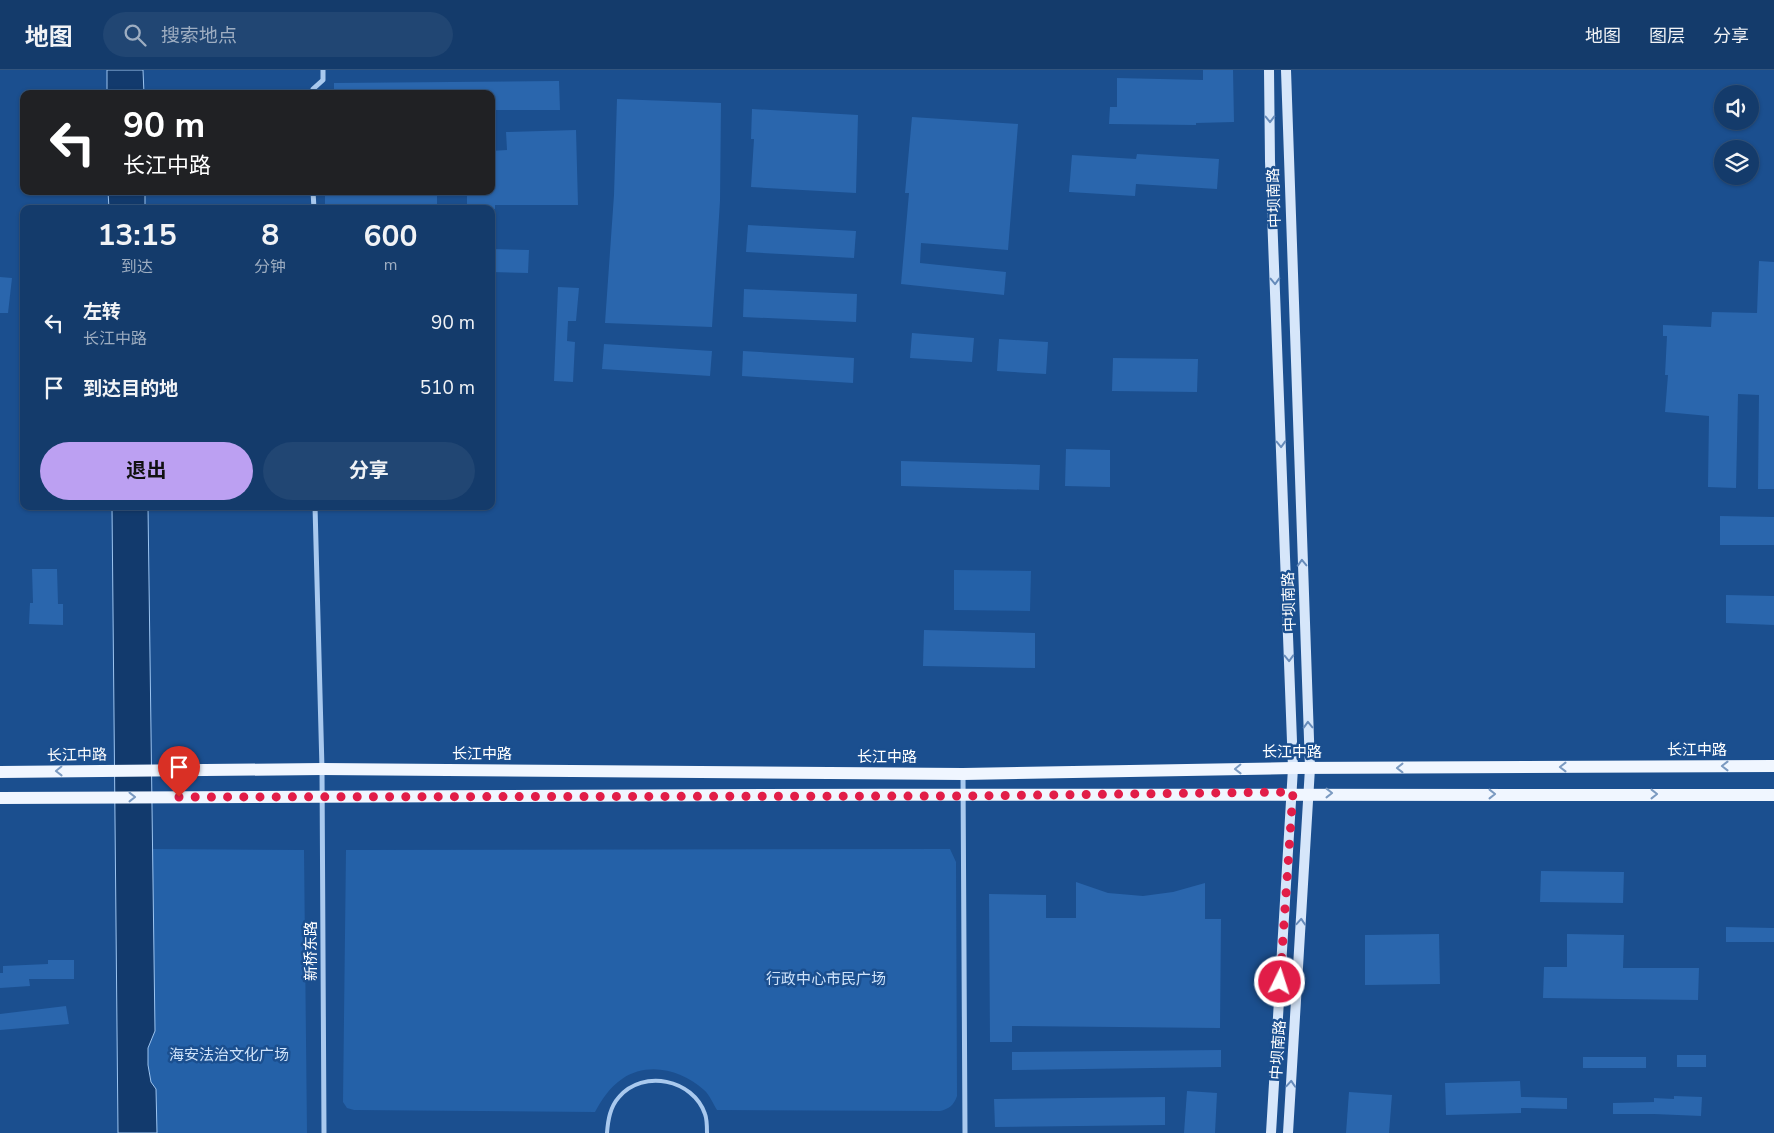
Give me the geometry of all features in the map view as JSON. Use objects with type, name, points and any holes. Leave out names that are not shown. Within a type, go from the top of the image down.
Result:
[{"type":"main road","name":"中坝南路","points":[[1269,70],[1293,768],[1293,792],[1270,1133]]},
{"type":"main road","name":"中坝南路","points":[[1286,70],[1310,768],[1310,793],[1288,1133]]},
{"type":"main road","name":"长江中路","points":[[0,772],[322,769],[963,774],[1293,768],[1774,766]]},
{"type":"main road","points":[[0,798],[963,796],[1293,792],[1774,794]]},
{"type":"street","points":[[313,90],[323,80],[323,70]]},
{"type":"street","name":"新桥东路","points":[[315,510],[322,769],[324,1133]]},
{"type":"street","points":[[963,774],[964,1133]]},
{"type":"lane","points":[[607,1133],[609,1115],[619,1097],[636,1084],[656,1080],[677,1084],[694,1096],[705,1114],[707,1133]]},
{"type":"green space","points":[[954,570],[1031,571],[1030,611],[954,610]]},
{"type":"green space","name":"海安法治文化广场","points":[[152,849],[304,850],[307,1133],[157,1133],[156,1089],[151,1082],[148,1065],[148,1048],[155,1031]]},
{"type":"green space","name":"行政中心市民广场","points":[[950,849],[956,862],[957,1096],[953,1104],[946,1109],[940,1111],[717,1110],[706,1092],[686,1077],[654,1069],[632,1073],[622,1079],[600,1102],[595,1112],[354,1110],[347,1108],[343,1102],[346,850]]},
{"type":"shaded area","points":[[107,70],[143,70],[144,90],[107,90]]},
{"type":"shaded area","points":[[108,195],[145,195],[145,205],[109,205]]},
{"type":"shaded area","points":[[112,510],[148,510],[155,1031],[148,1048],[148,1065],[151,1082],[156,1089],[157,1133],[118,1133]]},
{"type":"building","points":[[1203,70],[1233,70],[1234,122],[1196,123],[1196,125],[1109,124],[1110,107],[1117,107],[1117,78],[1203,80]]},
{"type":"building","points":[[559,81],[560,110],[495,110],[495,90],[334,90],[334,83]]},
{"type":"building","points":[[617,99],[721,103],[720,201],[712,327],[605,323],[614,195]]},
{"type":"building","points":[[752,109],[858,115],[856,193],[751,187],[754,139],[751,139]]},
{"type":"building","points":[[912,117],[1018,124],[1008,250],[921,243],[920,263],[1006,272],[1004,295],[901,284],[909,193],[905,193]]},
{"type":"building","points":[[576,130],[578,205],[467,205],[467,195],[495,195],[495,151],[507,150],[506,132]]},
{"type":"building","points":[[1137,154],[1219,159],[1217,189],[1136,184],[1135,196],[1069,192],[1072,155],[1136,159]]},
{"type":"building","points":[[325,195],[437,195],[437,205],[325,205]]},
{"type":"building","points":[[748,225],[856,231],[854,258],[746,252]]},
{"type":"building","points":[[495,249],[529,250],[528,273],[495,272]]},
{"type":"building","points":[[1759,261],[1774,262],[1774,489],[1758,489],[1759,395],[1738,394],[1736,488],[1708,487],[1709,416],[1665,412],[1668,375],[1665,375],[1667,336],[1663,336],[1663,325],[1711,327],[1712,312],[1757,313]]},
{"type":"building","points":[[0,277],[12,278],[8,313],[0,313]]},
{"type":"building","points":[[558,287],[579,288],[576,321],[568,321],[567,341],[575,342],[573,382],[554,381]]},
{"type":"building","points":[[744,289],[857,294],[856,322],[743,317]]},
{"type":"building","points":[[912,333],[974,338],[972,362],[910,358]]},
{"type":"building","points":[[999,339],[1048,342],[1046,374],[997,371]]},
{"type":"building","points":[[604,344],[712,351],[710,376],[602,369]]},
{"type":"building","points":[[743,351],[854,358],[853,383],[742,376]]},
{"type":"building","points":[[1113,358],[1198,359],[1197,392],[1112,391]]},
{"type":"building","points":[[1066,449],[1110,450],[1110,487],[1065,486]]},
{"type":"building","points":[[901,461],[1040,465],[1039,490],[901,486]]},
{"type":"building","points":[[1720,516],[1774,517],[1774,545],[1720,545]]},
{"type":"building","points":[[32,569],[57,569],[58,604],[63,604],[63,625],[29,624],[30,603],[33,603]]},
{"type":"building","points":[[1726,595],[1774,596],[1774,625],[1726,623]]},
{"type":"building","points":[[924,630],[1035,633],[1035,668],[923,666]]},
{"type":"building","points":[[1541,871],[1624,872],[1623,903],[1540,902]]},
{"type":"building","points":[[1076,882],[1108,893],[1143,896],[1173,892],[1205,883],[1205,919],[1221,919],[1220,1028],[1012,1026],[1012,1042],[990,1042],[989,894],[1046,895],[1046,918],[1076,918]]},
{"type":"building","points":[[1726,927],[1774,928],[1774,942],[1726,942]]},
{"type":"building","points":[[1439,934],[1440,984],[1365,985],[1365,935]]},
{"type":"building","points":[[1567,934],[1624,935],[1623,968],[1699,968],[1698,1000],[1543,998],[1544,967],[1567,967]]},
{"type":"building","points":[[48,960],[74,960],[74,979],[29,979],[30,986],[0,988],[0,973],[3,973],[3,966],[48,964]]},
{"type":"building","points":[[66,1006],[69,1024],[0,1030],[0,1014]]},
{"type":"building","points":[[1221,1050],[1221,1067],[1012,1070],[1012,1052]]},
{"type":"building","points":[[1677,1055],[1706,1055],[1706,1067],[1677,1067]]},
{"type":"building","points":[[1583,1057],[1646,1057],[1646,1068],[1583,1068]]},
{"type":"building","points":[[1520,1081],[1521,1097],[1567,1098],[1567,1109],[1521,1108],[1521,1113],[1446,1115],[1445,1083]]},
{"type":"building","points":[[1187,1091],[1217,1093],[1215,1133],[1184,1133]]},
{"type":"building","points":[[1349,1092],[1392,1095],[1389,1133],[1346,1133]]},
{"type":"building","points":[[1674,1096],[1702,1097],[1701,1116],[1613,1114],[1613,1103],[1654,1102],[1654,1098],[1674,1099]]},
{"type":"building","points":[[1165,1097],[1165,1125],[995,1127],[994,1099]]},
{"type":"route","points":[[179,797],[963,796],[1293,792],[1280,982]]}]
